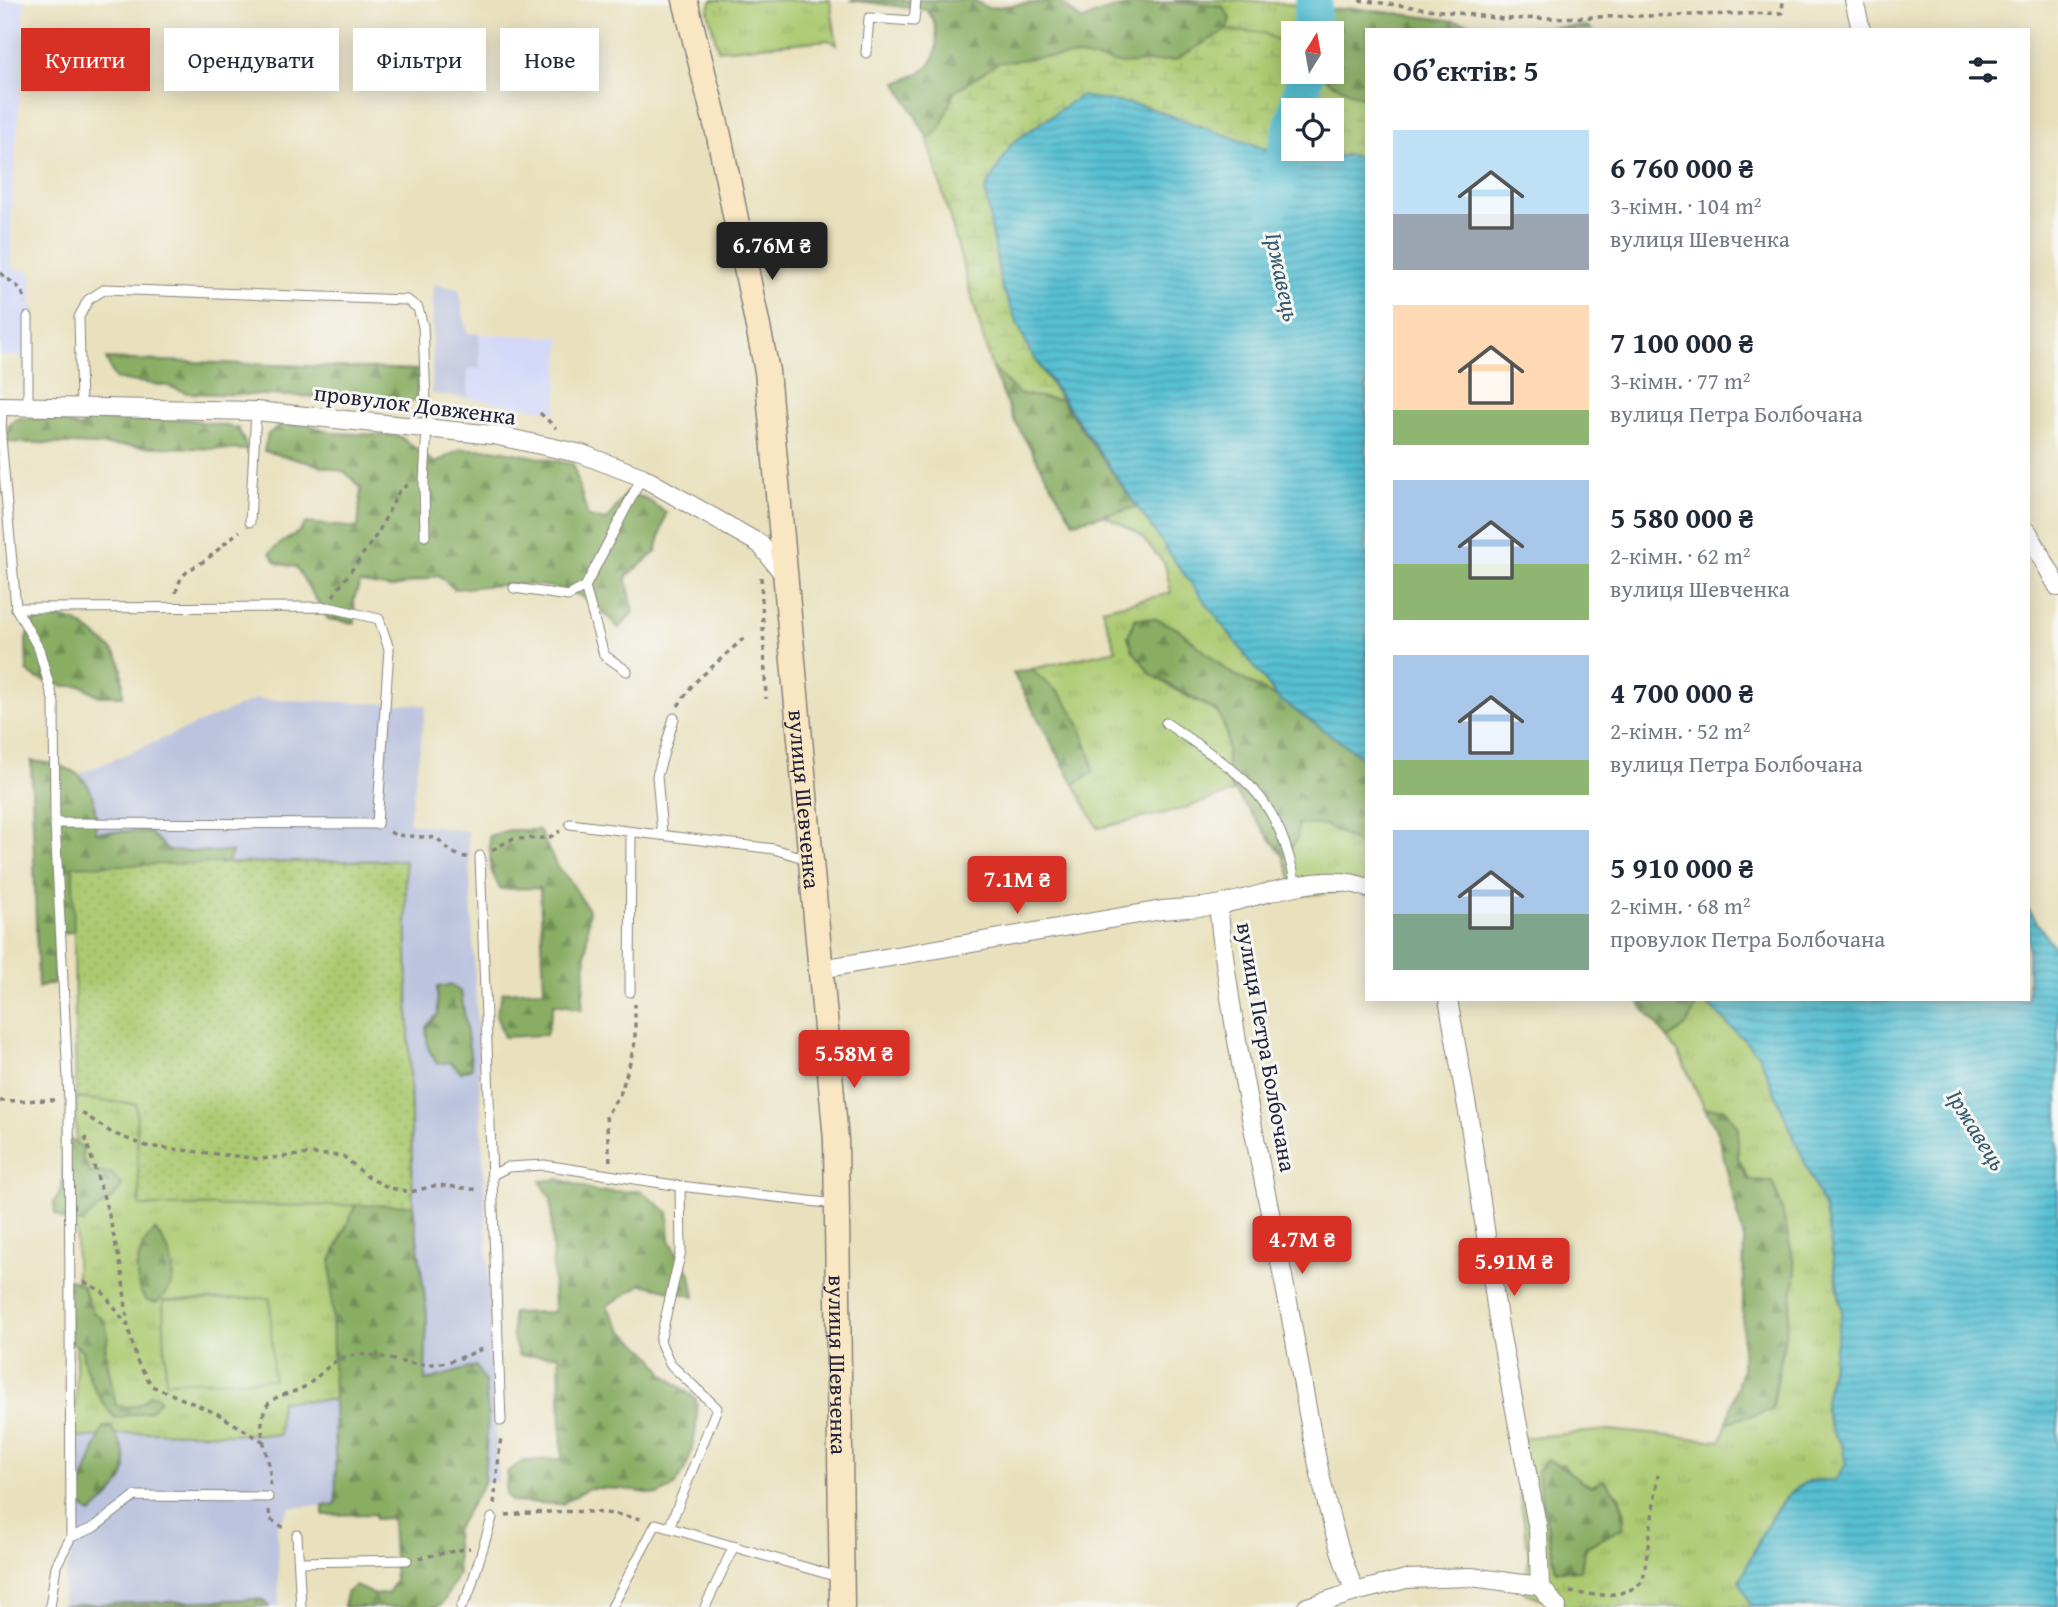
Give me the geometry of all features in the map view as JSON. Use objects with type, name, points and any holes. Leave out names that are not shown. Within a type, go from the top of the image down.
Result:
[{"type":"street","name":"вулиця Шевченка","points":[[685,0],[719,136],[767,371],[812,861],[839,1204],[842,1607]]},
{"type":"street","points":[[1854,0],[1861,28]]},
{"type":"street","name":"провулок Довженка","points":[[1,406],[256,411],[494,435],[582,454],[642,477],[760,544],[786,577]]},
{"type":"street","points":[[2030,536],[2058,587]]},
{"type":"street","points":[[1218,905],[1296,885],[1357,884],[1365,887]]},
{"type":"street","name":"вулиця Петра Болбочана","points":[[821,969],[1162,910],[1218,905],[1226,982],[1293,1331],[1337,1547],[1355,1592]]},
{"type":"street","points":[[1448,1001],[1469,1118],[1499,1326],[1538,1530],[1540,1586],[1557,1607]]},
{"type":"street","points":[[1307,1607],[1330,1603],[1355,1592],[1419,1578],[1471,1577],[1540,1586]]},
{"type":"lane","points":[[866,53],[869,18],[914,21],[916,0]]},
{"type":"lane","points":[[81,408],[79,317],[88,300],[105,289],[407,300],[418,308],[424,326],[427,427],[425,536]]},
{"type":"lane","points":[[28,317],[29,407]]},
{"type":"lane","points":[[1,406],[1,438],[16,608],[39,649],[54,703],[55,823],[69,1100],[71,1537],[56,1566],[50,1607]]},
{"type":"lane","points":[[250,522],[256,411]]},
{"type":"lane","points":[[514,588],[568,596],[585,587],[642,477]]},
{"type":"lane","points":[[585,587],[604,654],[626,671]]},
{"type":"lane","points":[[16,608],[328,607],[379,619],[389,649],[377,824],[55,823]]},
{"type":"lane","points":[[662,833],[657,776],[674,718]]},
{"type":"lane","points":[[1166,723],[1246,778],[1277,819],[1290,854],[1296,885]]},
{"type":"lane","points":[[570,824],[631,833],[662,833],[774,849],[812,861]]},
{"type":"lane","points":[[629,992],[631,833]]},
{"type":"lane","points":[[480,856],[501,1421]]},
{"type":"lane","points":[[492,1175],[508,1167],[544,1165],[680,1186],[839,1204]]},
{"type":"lane","points":[[669,1528],[717,1408],[670,1364],[660,1341],[681,1251],[680,1186]]},
{"type":"lane","points":[[71,1537],[93,1528],[135,1496],[268,1497]]},
{"type":"lane","points":[[461,1607],[469,1593],[492,1518]]},
{"type":"lane","points":[[612,1607],[656,1524],[843,1578]]},
{"type":"lane","points":[[297,1535],[301,1607]]},
{"type":"lane","points":[[705,1607],[734,1546]]},
{"type":"lane","points":[[300,1562],[407,1560]]},
{"type":"path","points":[[1359,0],[1503,19],[1782,13],[1783,0]]},
{"type":"path","points":[[0,273],[22,290],[28,317]]},
{"type":"path","points":[[328,607],[338,586],[378,533],[398,491],[407,483],[424,483]]},
{"type":"path","points":[[173,606],[178,579],[188,567],[205,560],[250,522]]},
{"type":"path","points":[[760,544],[766,699]]},
{"type":"path","points":[[674,718],[681,698],[744,638]]},
{"type":"path","points":[[377,824],[395,835],[437,838],[461,857],[480,856],[512,839],[548,838],[570,824]]},
{"type":"path","points":[[609,1176],[611,1148],[606,1116],[621,1093],[635,1042],[637,1006],[629,992]]},
{"type":"path","points":[[0,1101],[69,1100]]},
{"type":"path","points":[[81,1122],[79,1111],[112,1133],[146,1146],[195,1154],[261,1159],[311,1154],[343,1156],[369,1178],[390,1188],[411,1192],[437,1185],[493,1192]]},
{"type":"path","points":[[84,1132],[114,1235],[128,1326],[138,1361],[152,1386],[218,1414],[264,1442]]},
{"type":"path","points":[[70,1275],[102,1291],[128,1326]]},
{"type":"path","points":[[297,1535],[270,1519],[268,1497],[272,1472],[261,1428],[264,1409],[272,1399],[300,1389],[343,1357],[374,1353],[408,1363],[437,1365],[467,1358],[484,1348],[500,1344]]},
{"type":"path","points":[[501,1421],[492,1518],[567,1512],[630,1516],[656,1524]]},
{"type":"path","points":[[1540,1586],[1611,1595],[1634,1590],[1643,1581],[1647,1568],[1658,1475]]},
{"type":"path","points":[[407,1560],[482,1545]]},
{"type":"shaded area","points":[[0,0],[24,0],[20,100],[11,212],[11,268],[31,271],[33,357],[0,356]]},
{"type":"shaded area","points":[[433,284],[459,289],[467,333],[479,334],[480,368],[467,369],[468,398],[432,394]]},
{"type":"shaded area","points":[[479,334],[561,337],[556,412],[468,398],[467,369],[480,368]]},
{"type":"shaded area","points":[[256,699],[426,705],[409,823],[468,831],[498,1482],[484,1483],[488,1416],[485,1382],[475,1366],[425,1382],[427,1315],[413,1205],[404,860],[73,866],[77,775]]},
{"type":"shaded area","points":[[336,1400],[336,1505],[291,1507],[277,1526],[279,1607],[61,1607],[66,1573],[76,1539],[76,1438],[146,1432],[278,1435],[280,1401]]},
{"type":"green space","points":[[712,0],[830,0],[837,45],[829,40],[718,50],[708,10]]},
{"type":"green space","points":[[850,0],[974,0],[988,8],[1059,0],[1082,21],[1096,14],[1130,5],[1186,3],[1222,6],[1230,18],[1227,30],[1175,60],[1122,64],[1078,56],[954,92],[941,128],[928,139],[897,83],[928,67],[934,57],[937,43],[931,15],[927,10]]},
{"type":"green space","points":[[1174,0],[1243,0],[1306,6],[1304,21],[1281,21],[1281,44],[1264,33],[1227,30],[1230,18],[1222,6]]},
{"type":"green space","points":[[1353,8],[1511,28],[1365,28],[1365,99],[1333,84],[1344,84],[1344,21],[1320,21],[1322,11]]},
{"type":"green space","points":[[1587,26],[1590,28],[1511,28]]},
{"type":"green space","points":[[1227,30],[1264,33],[1281,44],[1281,84],[1333,84],[1365,99],[1365,158],[1344,156],[1344,98],[1281,98],[1281,155],[1143,106],[1029,350],[1061,400],[1019,394],[991,366],[928,140],[941,128],[954,92],[998,63],[1041,57],[1078,56],[1122,64],[1175,60]]},
{"type":"green space","points":[[106,359],[419,370],[416,401],[399,403],[328,397],[187,393],[168,386],[115,379]]},
{"type":"green space","points":[[991,366],[1019,394],[1061,400],[1137,507],[1073,522],[1014,420]]},
{"type":"green space","points":[[17,418],[57,419],[80,428],[87,419],[185,419],[238,428],[248,450],[7,442],[8,427]]},
{"type":"green space","points":[[280,425],[308,425],[335,433],[399,436],[435,463],[461,449],[493,449],[573,464],[588,517],[607,520],[626,493],[645,498],[666,513],[656,552],[626,577],[634,612],[619,628],[591,602],[576,594],[524,585],[454,589],[439,575],[391,588],[360,583],[354,599],[355,623],[328,619],[296,567],[277,563],[270,553],[306,523],[358,528],[361,488],[345,472],[264,451],[268,434]]},
{"type":"green space","points":[[1137,507],[1278,698],[1229,672],[1178,629],[1136,618],[1128,636],[1147,668],[1165,683],[1219,715],[1226,734],[1228,774],[1234,792],[1178,810],[1098,828],[1074,784],[1094,772],[1060,693],[1041,682],[1032,669],[1116,650],[1102,609],[1171,593],[1165,564],[1137,532],[1104,515]]},
{"type":"green space","points":[[62,618],[81,625],[114,652],[121,664],[123,696],[99,696],[82,686],[65,686],[36,678],[27,671],[26,639],[34,621]]},
{"type":"green space","points":[[1136,618],[1156,619],[1178,629],[1229,672],[1278,698],[1365,759],[1365,847],[1325,825],[1298,824],[1298,837],[1284,857],[1227,781],[1227,734],[1218,712],[1152,675],[1133,651],[1128,636]]},
{"type":"green space","points":[[1032,669],[1061,695],[1078,722],[1086,742],[1094,772],[1074,784],[1013,673]]},
{"type":"green space","points":[[31,761],[63,767],[83,779],[93,800],[96,832],[148,831],[169,851],[232,852],[223,875],[85,929],[55,935],[54,983],[38,988]]},
{"type":"green space","points":[[1298,824],[1325,825],[1365,847],[1365,895],[1355,890],[1298,896],[1284,857],[1298,837]]},
{"type":"green space","points":[[510,830],[539,830],[557,867],[571,882],[589,911],[582,1009],[554,1004],[546,1035],[504,1037],[496,1015],[503,992],[544,990],[540,888],[500,889],[491,870],[489,836]]},
{"type":"green space","points":[[405,860],[413,1205],[140,1206],[136,1104],[76,1098],[73,866]]},
{"type":"green space","points":[[450,985],[461,992],[472,1068],[461,1072],[450,1062],[437,1064],[428,1048],[426,1027],[438,1014],[437,987]]},
{"type":"green space","points":[[1638,1001],[1696,1001],[1687,1023],[1668,1039]]},
{"type":"green space","points":[[1696,1001],[1705,1001],[1759,1055],[1825,1210],[1842,1311],[1824,1407],[1832,1431],[1842,1445],[1846,1464],[1835,1480],[1807,1482],[1796,1489],[1775,1511],[1740,1581],[1752,1607],[1567,1607],[1525,1593],[1529,1554],[1511,1439],[1608,1430],[1721,1441],[1727,1422],[1772,1410],[1796,1272],[1738,1158],[1738,1127],[1724,1109],[1705,1109],[1678,1052],[1668,1039],[1690,1018]],"holes":[[[1563,1464],[1576,1480],[1618,1494],[1625,1514],[1622,1528],[1586,1547],[1579,1570],[1556,1571],[1537,1472]]]},
{"type":"green space","points":[[76,1098],[136,1104],[140,1206],[356,1204],[331,1261],[336,1400],[280,1401],[279,1435],[146,1432],[76,1438]]},
{"type":"green space","points":[[1724,1108],[1738,1127],[1738,1158],[1748,1180],[1772,1181],[1781,1205],[1796,1272],[1772,1410],[1727,1422],[1742,1369],[1744,1239],[1718,1134],[1705,1109]]},
{"type":"green space","points":[[63,1135],[82,1147],[83,1160],[90,1173],[111,1173],[122,1185],[114,1196],[83,1223],[63,1220],[55,1214],[54,1202],[59,1195],[63,1179]]},
{"type":"green space","points":[[559,1179],[598,1192],[641,1191],[668,1212],[670,1240],[691,1275],[695,1297],[642,1284],[607,1306],[622,1330],[651,1355],[664,1374],[696,1399],[697,1421],[687,1465],[676,1484],[658,1495],[623,1489],[589,1488],[562,1504],[512,1502],[506,1495],[507,1472],[523,1461],[562,1459],[559,1355],[519,1356],[513,1338],[512,1313],[554,1312],[551,1198],[540,1181]]},
{"type":"green space","points":[[356,1204],[413,1205],[427,1315],[425,1381],[476,1366],[485,1382],[488,1416],[484,1483],[455,1531],[458,1574],[443,1603],[436,1607],[344,1607],[346,1593],[355,1586],[375,1595],[389,1593],[395,1580],[392,1518],[375,1519],[375,1514],[323,1515],[323,1506],[336,1504],[331,1261]]},
{"type":"green space","points":[[155,1230],[167,1248],[173,1268],[170,1287],[156,1303],[145,1300],[137,1272],[143,1246]]},
{"type":"green space","points":[[62,1276],[82,1285],[92,1311],[105,1321],[108,1336],[105,1351],[116,1406],[135,1406],[150,1395],[157,1396],[160,1400],[150,1411],[115,1418],[98,1395],[89,1378],[82,1350],[66,1338]]},
{"type":"green space","points":[[270,1298],[273,1379],[166,1382],[163,1301]]},
{"type":"green space","points":[[103,1427],[111,1427],[120,1442],[126,1465],[120,1484],[91,1514],[79,1503],[79,1492]]},
{"type":"green space","points":[[1547,1460],[1560,1465],[1592,1486],[1603,1480],[1617,1496],[1622,1508],[1622,1528],[1586,1547],[1580,1570],[1556,1571],[1537,1472]]},
{"type":"green space","points":[[262,1599],[269,1607],[62,1607],[64,1605]]},
{"type":"water","points":[[1080,96],[1143,106],[1281,155],[1281,161],[1344,161],[1344,156],[1348,155],[1365,158],[1365,759],[1278,698],[1181,570],[1029,350],[1001,285],[985,190],[1012,143]]},
{"type":"water","points":[[2030,912],[2058,953],[2058,1607],[1752,1607],[1740,1581],[1775,1512],[1796,1489],[1810,1481],[1835,1480],[1846,1464],[1842,1445],[1832,1431],[1824,1407],[1842,1311],[1825,1210],[1759,1055],[1705,1001],[2030,1001]]},
{"type":"waterway","name":"Іржавець","points":[[1311,21],[1314,0]]},
{"type":"waterway","name":"Іржавець","points":[[1300,98],[1303,84]]},
{"type":"waterway","name":"Іржавець","points":[[1272,203],[1283,161]]}]
